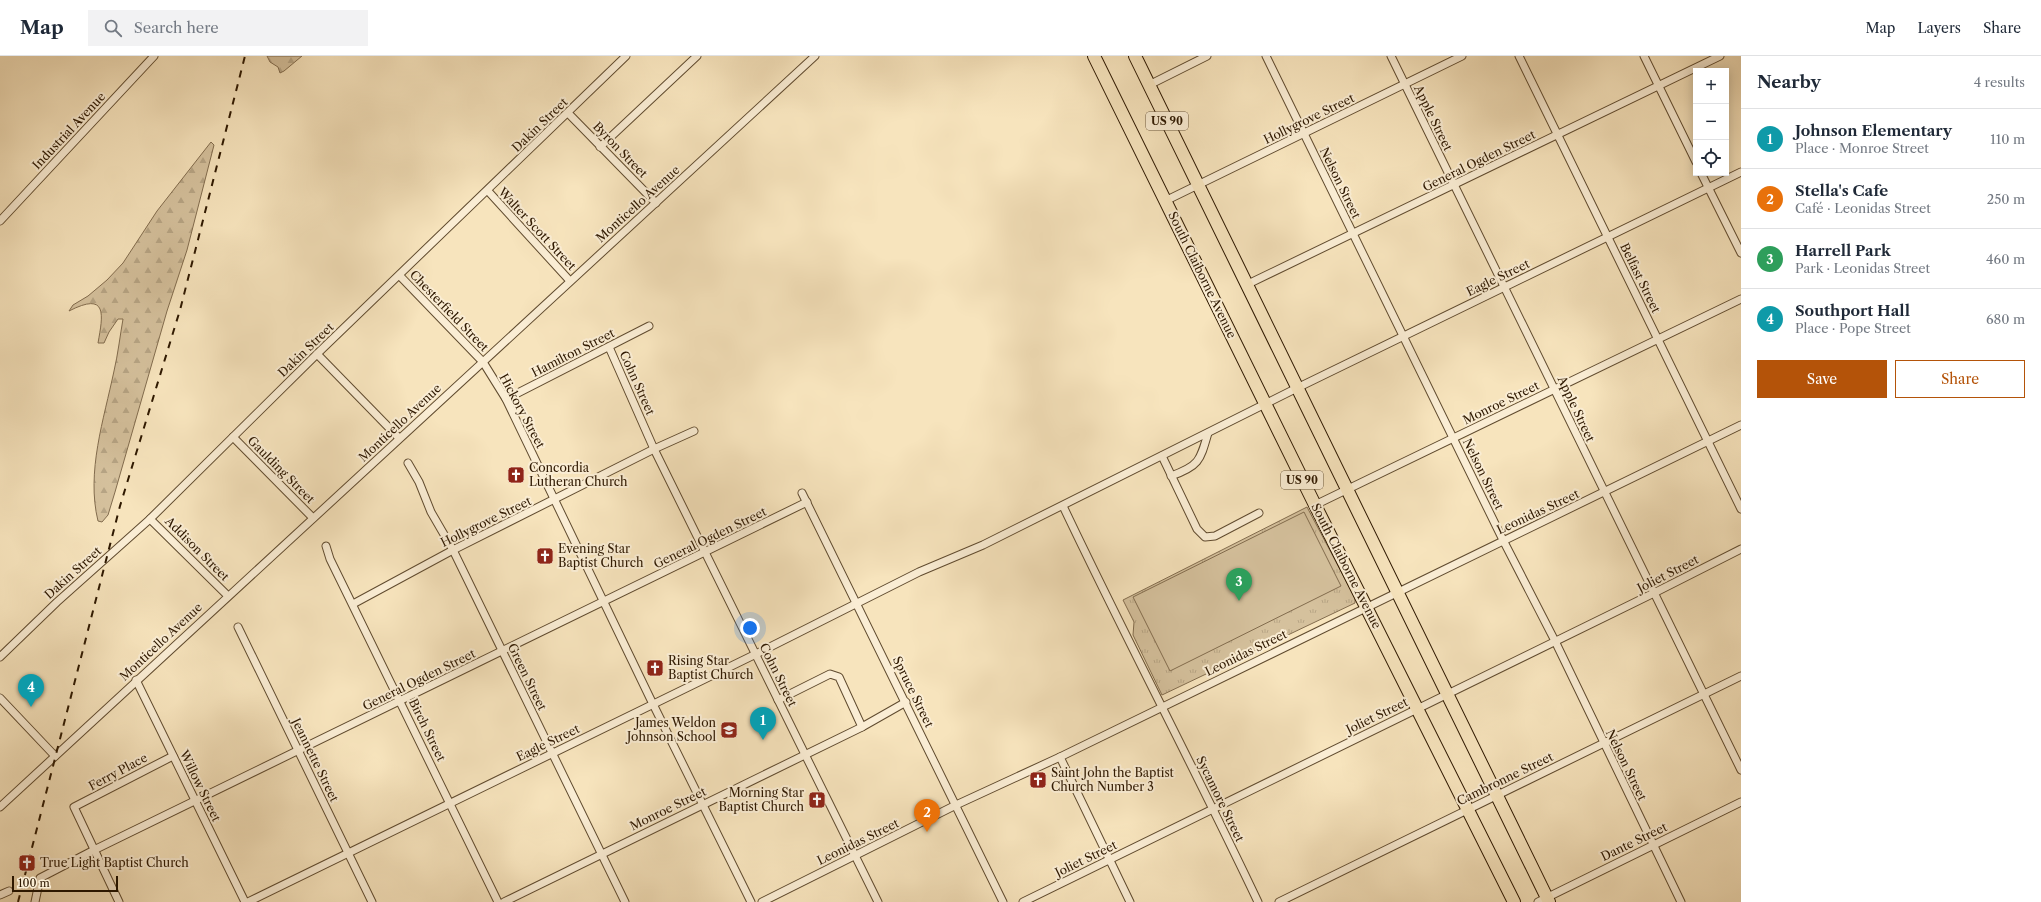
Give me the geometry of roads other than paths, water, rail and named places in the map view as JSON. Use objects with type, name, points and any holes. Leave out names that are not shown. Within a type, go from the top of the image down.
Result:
[{"type":"main road","name":"South Claiborne Avenue","points":[[1094,56],[1264,404],[1367,606],[1514,902]]},
{"type":"main road","name":"US 90","points":[[1135,56],[1496,795],[1544,900]]},
{"type":"street","name":"Industrial Avenue","points":[[0,221],[154,56]]},
{"type":"street","name":"Dakin Street","points":[[0,657],[57,602],[150,518],[317,354],[488,192],[626,56]]},
{"type":"street","points":[[600,147],[697,56]]},
{"type":"street","name":"Monticello Avenue","points":[[0,807],[136,680],[815,56]]},
{"type":"street","points":[[1149,85],[1207,56]]},
{"type":"street","name":"Nelson Street","points":[[1266,56],[1403,338],[1555,641],[1602,743],[1681,902]]},
{"type":"street","name":"Apple Street","points":[[1391,56],[1555,389],[1603,493],[1741,770]]},
{"type":"street","name":"Hollygrove Street","points":[[1165,201],[1462,56]]},
{"type":"street","name":"Belfast Street","points":[[1519,56],[1741,509]]},
{"type":"street","points":[[1644,56],[1693,156]]},
{"type":"street","name":"General Ogden Street","points":[[1246,285],[1353,235],[1720,56]]},
{"type":"street","name":"Byron Street","points":[[568,113],[656,203]]},
{"type":"street","name":"Eagle Street","points":[[248,902],[756,654],[919,572],[983,546],[1264,404],[1403,338],[1504,287],[1741,172]]},
{"type":"street","points":[[1703,176],[1741,253]]},
{"type":"street","name":"Walter Scott Street","points":[[488,192],[570,281]]},
{"type":"street","name":"Chesterfield Street","points":[[400,276],[483,362]]},
{"type":"street","name":"Monroe Street","points":[[1315,505],[1741,299]]},
{"type":"street","name":"Hamilton Street","points":[[506,399],[649,326]]},
{"type":"street","name":"Cohn Street","points":[[609,347],[654,449],[878,902]]},
{"type":"street","points":[[317,354],[400,438]]},
{"type":"street","name":"Hickory Street","points":[[483,362],[506,399],[653,704],[751,902]]},
{"type":"street","name":"Leonidas Street","points":[[762,902],[956,805],[1060,757],[1161,706],[1741,425]]},
{"type":"street","name":"Hollygrove Street","points":[[353,604],[452,550],[555,500],[654,449],[694,431]]},
{"type":"street","points":[[1171,476],[1188,470],[1196,464],[1208,433]]},
{"type":"street","name":"Gaulding Street","points":[[233,436],[314,518]]},
{"type":"street","points":[[1162,456],[1197,529],[1205,537],[1215,536],[1259,514]]},
{"type":"street","name":"Green Street","points":[[408,463],[419,482],[431,512],[452,550],[625,902]]},
{"type":"street","name":"Spruce Street","points":[[802,493],[1003,902]]},
{"type":"street","name":"General Ogden Street","points":[[34,902],[40,878],[94,850],[706,553],[807,502]]},
{"type":"street","name":"Sycamore Street","points":[[1063,506],[1258,902]]},
{"type":"street","name":"Addison Street","points":[[150,518],[228,596]]},
{"type":"street","name":"Birch Street","points":[[326,546],[330,559],[498,902]]},
{"type":"street","name":"Joliet Street","points":[[1023,902],[1741,549]]},
{"type":"street","name":"Jeannette Street","points":[[238,628],[372,902]]},
{"type":"street","points":[[778,700],[830,674],[834,674],[839,676],[862,727]]},
{"type":"street","name":"Cambronne Street","points":[[1279,902],[1741,676]]},
{"type":"street","name":"Willow Street","points":[[136,680],[244,902]]},
{"type":"street","points":[[0,698],[55,756]]},
{"type":"street","name":"Monroe Street","points":[[504,902],[862,727],[906,702]]},
{"type":"street","name":"Ferry Place","points":[[94,850],[74,807],[173,756]]},
{"type":"street","points":[[1060,757],[1130,902]]},
{"type":"street","name":"Dante Street","points":[[1544,900],[1741,802]]},
{"type":"street","points":[[94,850],[120,902]]},
{"type":"street","points":[[0,895],[9,891]]},
{"type":"railway","points":[[18,902],[120,506],[180,310],[245,56]]},
{"type":"place","name":"Concordia Lutheran Church","points":[[516,475]]},
{"type":"place","name":"Evening Star Baptist Church","points":[[545,556]]},
{"type":"place","name":"Harrell Park","points":[[1239,601]]},
{"type":"place","name":"Rising Star Baptist Church","points":[[655,668]]},
{"type":"place","name":"Southport Hall","points":[[31,707]]},
{"type":"place","name":"James Weldon Johnson School","points":[[729,730]]},
{"type":"place","name":"Johnson Elementary","points":[[763,740]]},
{"type":"place","name":"Saint John the Baptist Church Number 3","points":[[1038,780]]},
{"type":"place","name":"Morning Star Baptist Church","points":[[817,800]]},
{"type":"place","name":"Stella's Cafe","points":[[927,832]]},
{"type":"place","name":"True Light Baptist Church","points":[[27,863]]}]
